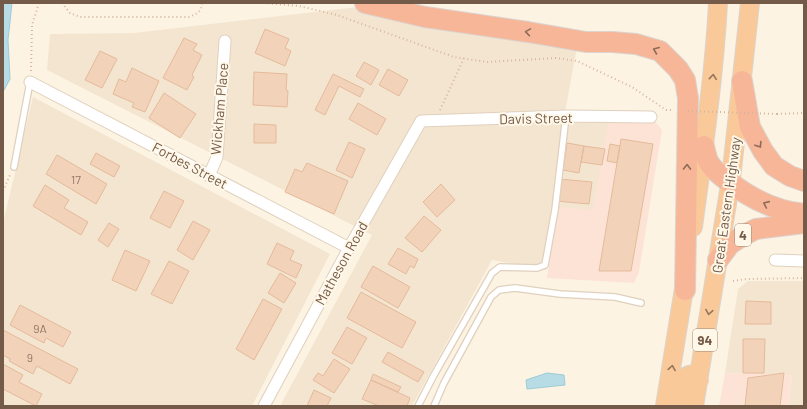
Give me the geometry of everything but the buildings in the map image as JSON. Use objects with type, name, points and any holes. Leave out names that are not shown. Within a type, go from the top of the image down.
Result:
[{"type":"highway","points":[[365,3],[425,17],[586,42],[636,44],[660,50],[686,80],[688,98],[682,111],[685,290]]},
{"type":"highway","name":"Great Eastern Highway","points":[[665,406],[685,290],[710,101],[718,3]]},
{"type":"highway","name":"Great Eastern Highway","points":[[694,406],[731,183],[750,3]]},
{"type":"highway","points":[[742,81],[750,127],[759,145],[774,166],[790,176],[804,181]]},
{"type":"highway","points":[[704,146],[708,162],[718,174],[753,199],[772,207],[797,214],[804,214]]},
{"type":"highway","name":"4","points":[[718,260],[730,244],[756,229],[804,223]]},
{"type":"highway","points":[[679,406],[684,379],[690,375],[699,380]]},
{"type":"street","name":"Wickham Place","points":[[209,176],[216,157],[225,40]]},
{"type":"street","name":"Forbes Street","points":[[30,82],[349,248]]},
{"type":"street","name":"Davis Street","points":[[421,121],[566,116],[651,117]]},
{"type":"street","name":"Matheson Road","points":[[264,406],[349,248],[421,121]]},
{"type":"street","points":[[776,260],[804,261]]},
{"type":"lane","points":[[14,167],[30,82]]},
{"type":"lane","points":[[418,406],[492,273],[500,267],[537,268],[545,265],[555,210],[566,116]]},
{"type":"lane","points":[[434,406],[444,383],[487,304],[491,297],[499,290],[515,288],[560,294],[615,297],[641,302]]},
{"type":"path","points":[[30,82],[32,25],[39,3]]},
{"type":"path","points":[[62,3],[70,13],[80,17],[189,17],[198,13],[202,7],[202,3]]},
{"type":"path","points":[[264,3],[298,6],[337,15],[454,57],[487,62],[556,58],[577,61],[632,87],[666,110],[777,114],[804,113]]},
{"type":"path","points":[[435,120],[464,58]]},
{"type":"path","points":[[3,191],[14,167]]},
{"type":"path","points":[[733,281],[747,279],[804,278]]},
{"type":"shaded area","points":[[393,3],[579,36],[565,112],[611,114],[597,213],[553,209],[546,270],[492,260],[412,406],[280,406],[372,235],[47,70],[50,34],[134,33]]},
{"type":"shaded area","points":[[33,97],[330,254],[252,406],[3,406],[3,223]]},
{"type":"shaded area","points":[[609,117],[651,117],[662,130],[639,272],[634,283],[547,278],[557,207],[593,210]]},
{"type":"shaded area","points":[[748,281],[804,281],[804,406],[789,406],[792,375],[725,373],[738,289]]},
{"type":"shaded area","points":[[725,373],[792,375],[789,406],[719,406]]},
{"type":"water","points":[[3,3],[12,3],[8,40],[10,79],[3,92]]},
{"type":"water","points":[[547,373],[564,375],[565,385],[527,389],[526,380]]}]
